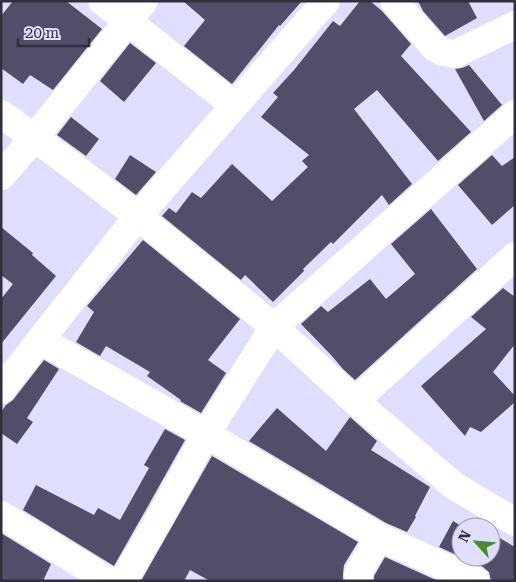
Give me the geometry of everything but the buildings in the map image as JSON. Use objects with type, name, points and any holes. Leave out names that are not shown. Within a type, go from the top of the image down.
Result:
[{"type":"street","points":[[102,1],[136,12],[234,106]]},
{"type":"street","points":[[1,390],[138,216],[326,1]]},
{"type":"street","points":[[394,1],[435,48],[443,52],[455,54],[515,25]]},
{"type":"street","points":[[1,176],[136,12]]},
{"type":"street","points":[[1,114],[35,137],[138,216],[274,327],[355,401],[453,485],[515,522]]},
{"type":"street","points":[[123,581],[206,434],[274,327],[515,114]]},
{"type":"street","points":[[355,401],[515,256]]},
{"type":"street","points":[[40,340],[206,434],[379,537],[476,581]]},
{"type":"street","points":[[1,515],[110,581]]},
{"type":"street","points":[[359,581],[358,573],[379,537]]}]
